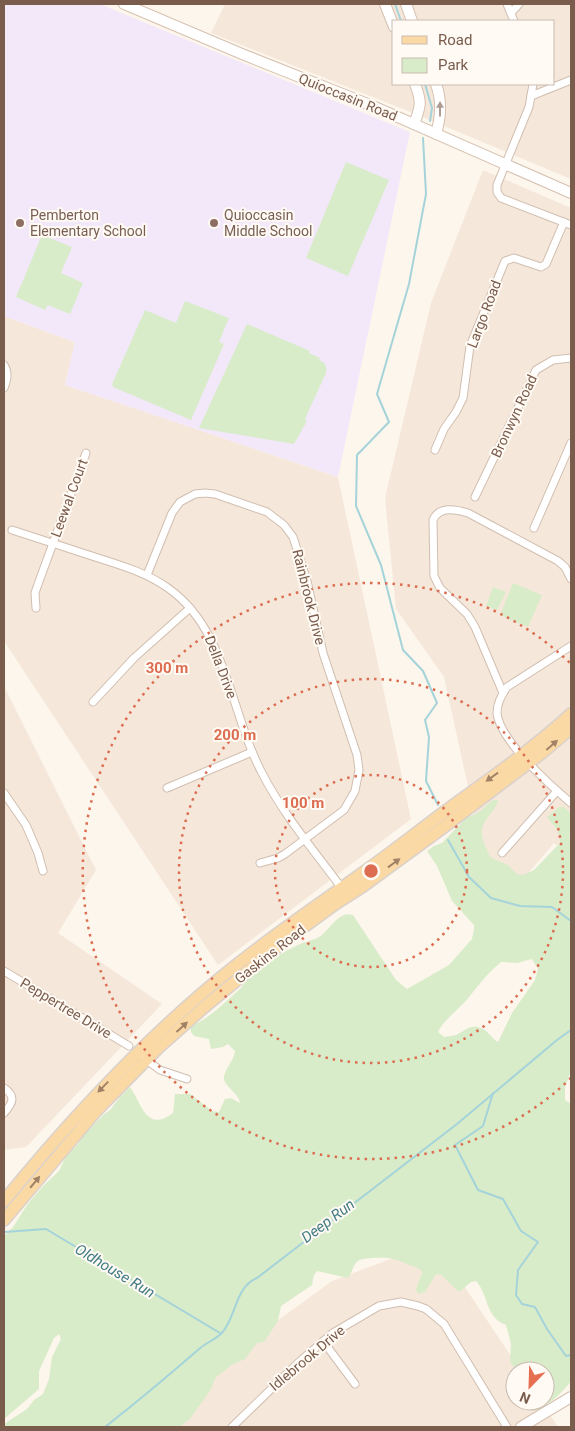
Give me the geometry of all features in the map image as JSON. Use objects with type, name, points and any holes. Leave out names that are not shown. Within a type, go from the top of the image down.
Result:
[{"type":"main road","name":"Quioccasin Road","points":[[124,4],[336,91],[571,193]]},
{"type":"main road","points":[[385,4],[392,22]]},
{"type":"main road","points":[[406,4],[412,20]]},
{"type":"main road","points":[[414,124],[421,105],[415,85]]},
{"type":"main road","points":[[436,85],[441,105],[436,134]]},
{"type":"main road","name":"Gaskins Road","points":[[525,759],[571,714]]},
{"type":"main road","name":"Gaskins Road","points":[[4,1201],[66,1126],[113,1076],[223,976],[344,892],[525,759],[571,728]]},
{"type":"main road","name":"Gaskins Road","points":[[4,1220],[96,1110],[138,1053]]},
{"type":"main road","points":[[521,1427],[571,1397]]},
{"type":"street","points":[[508,4],[514,20]]},
{"type":"street","points":[[511,13],[519,4]]},
{"type":"street","points":[[531,96],[571,80]]},
{"type":"street","points":[[533,85],[529,107],[496,189],[499,197],[568,224]]},
{"type":"street","name":"Largo Road","points":[[435,450],[444,429],[456,412],[462,398],[470,346],[505,261],[514,258],[541,267],[546,264],[568,224]]},
{"type":"street","name":"Bronwyn Road","points":[[476,498],[536,370],[553,360],[571,358]]},
{"type":"street","points":[[4,365],[7,371],[7,380],[4,388]]},
{"type":"street","points":[[534,528],[571,443]]},
{"type":"street","name":"Leewal Court","points":[[36,608],[35,593],[86,452]]},
{"type":"street","name":"Rainbrook Drive","points":[[147,576],[172,514],[180,502],[195,494],[205,492],[215,494],[267,512],[284,525],[293,537],[307,582],[323,652],[357,755],[359,770],[355,791],[344,810],[278,858],[260,863]]},
{"type":"street","points":[[502,693],[475,627],[467,614],[440,588],[434,576],[434,516],[439,512],[451,509],[468,513],[558,561],[565,567],[571,579]]},
{"type":"street","name":"Della Drive","points":[[12,530],[147,576],[169,588],[190,608],[206,628],[214,644],[252,752],[271,791],[344,892]]},
{"type":"street","points":[[93,702],[134,658],[190,608]]},
{"type":"street","points":[[571,646],[507,688],[502,693],[497,714],[502,728],[525,759],[571,803]]},
{"type":"street","points":[[167,788],[252,752]]},
{"type":"street","points":[[502,854],[557,791]]},
{"type":"street","points":[[4,796],[26,825],[43,871]]},
{"type":"street","name":"Peppertree Drive","points":[[4,971],[138,1053],[166,1073],[187,1079]]},
{"type":"street","points":[[4,1088],[12,1094],[12,1099],[4,1112]]},
{"type":"street","name":"Idlebrook Drive","points":[[232,1427],[323,1341],[365,1312],[379,1306],[400,1302],[426,1309],[444,1324],[507,1427]]},
{"type":"street","points":[[323,1341],[355,1384]]},
{"type":"shaded area","name":"Quioccasin Middle School","points":[[4,4],[100,4],[410,132],[338,477],[65,385],[75,342],[4,316]]},
{"type":"shaded area","points":[[225,4],[571,4],[571,179],[413,113],[211,33]]},
{"type":"shaded area","points":[[483,170],[571,208],[571,859],[554,843],[514,890],[486,869],[444,677],[396,609],[385,498],[431,303]]},
{"type":"shaded area","points":[[4,316],[75,342],[65,385],[338,477],[411,819],[218,965],[4,641]]},
{"type":"shaded area","points":[[4,686],[96,870],[58,933],[162,1004],[26,1147],[4,1150]]},
{"type":"shaded area","points":[[393,1258],[452,1268],[514,1361],[505,1361],[505,1411],[548,1411],[558,1427],[163,1427],[229,1356],[332,1281]]},
{"type":"green space","points":[[346,162],[389,180],[348,276],[306,258]]},
{"type":"green space","points":[[42,235],[72,247],[61,273],[83,283],[70,314],[48,305],[45,310],[16,297]]},
{"type":"green space","points":[[185,301],[229,318],[219,342],[224,344],[191,420],[113,387],[112,384],[145,310],[176,323]]},
{"type":"green space","points":[[247,324],[310,351],[309,353],[320,358],[319,360],[326,365],[326,373],[305,419],[307,421],[294,444],[199,428]]},
{"type":"green space","points":[[513,583],[542,595],[528,627],[500,615]]},
{"type":"green space","points":[[493,587],[506,592],[497,610],[486,606]]},
{"type":"green space","points":[[493,800],[498,800],[483,825],[483,839],[490,857],[508,865],[517,874],[523,875],[534,870],[560,843],[558,832],[547,817],[559,807],[564,807],[571,814],[569,838],[571,842],[571,1071],[565,1087],[565,1100],[571,1104],[571,1381],[555,1398],[555,1361],[510,1361],[511,1344],[506,1325],[494,1317],[484,1293],[476,1281],[471,1282],[459,1292],[441,1275],[436,1274],[425,1292],[418,1294],[416,1289],[422,1273],[420,1269],[393,1259],[370,1258],[357,1262],[348,1278],[317,1271],[312,1285],[281,1306],[278,1321],[264,1342],[257,1343],[245,1359],[233,1364],[216,1377],[210,1391],[189,1420],[179,1427],[4,1427],[4,1424],[27,1409],[34,1400],[43,1394],[49,1379],[52,1357],[61,1339],[59,1334],[54,1338],[39,1371],[39,1389],[4,1419],[4,1236],[13,1227],[27,1205],[59,1171],[66,1156],[82,1137],[110,1110],[130,1087],[146,1114],[157,1120],[173,1113],[175,1094],[190,1094],[212,1111],[219,1112],[225,1099],[231,1098],[240,1103],[237,1096],[224,1080],[235,1051],[228,1044],[211,1049],[209,1039],[194,1036],[190,1026],[218,1009],[265,964],[297,945],[319,937],[340,917],[348,914],[353,915],[396,980],[407,989],[449,965],[472,939],[474,925],[452,901],[437,866],[427,851],[442,843],[466,818],[479,812]],"holes":[[[532,959],[538,969],[535,980],[512,1013],[498,1042],[479,1027],[472,1027],[456,1035],[444,1037],[438,1032],[446,1020],[501,962],[517,963]]]},
{"type":"waterway","points":[[395,4],[401,20]]},
{"type":"waterway","points":[[425,85],[432,108],[430,121]]},
{"type":"waterway","points":[[423,138],[426,194],[409,284],[377,394],[389,422],[357,455],[356,506],[381,565],[403,650],[423,671],[437,703],[425,720],[429,737],[426,781],[438,805]]},
{"type":"waterway","points":[[448,840],[469,877],[491,898],[520,906],[552,907],[571,921]]},
{"type":"waterway","name":"Deep Run","points":[[105,1427],[199,1349],[221,1334],[240,1296],[250,1283],[457,1124],[571,1030]]},
{"type":"waterway","points":[[493,1093],[483,1126],[455,1145],[478,1190],[503,1199],[521,1231],[538,1242],[518,1270],[516,1295],[522,1304],[535,1307],[547,1329],[566,1356],[571,1355]]},
{"type":"waterway","name":"Oldhouse Run","points":[[4,1232],[46,1229],[220,1333]]},
{"type":"place","name":"Pemberton Elementary School","points":[[20,223]]},
{"type":"place","name":"Quioccasin Middle School","points":[[214,223]]}]
